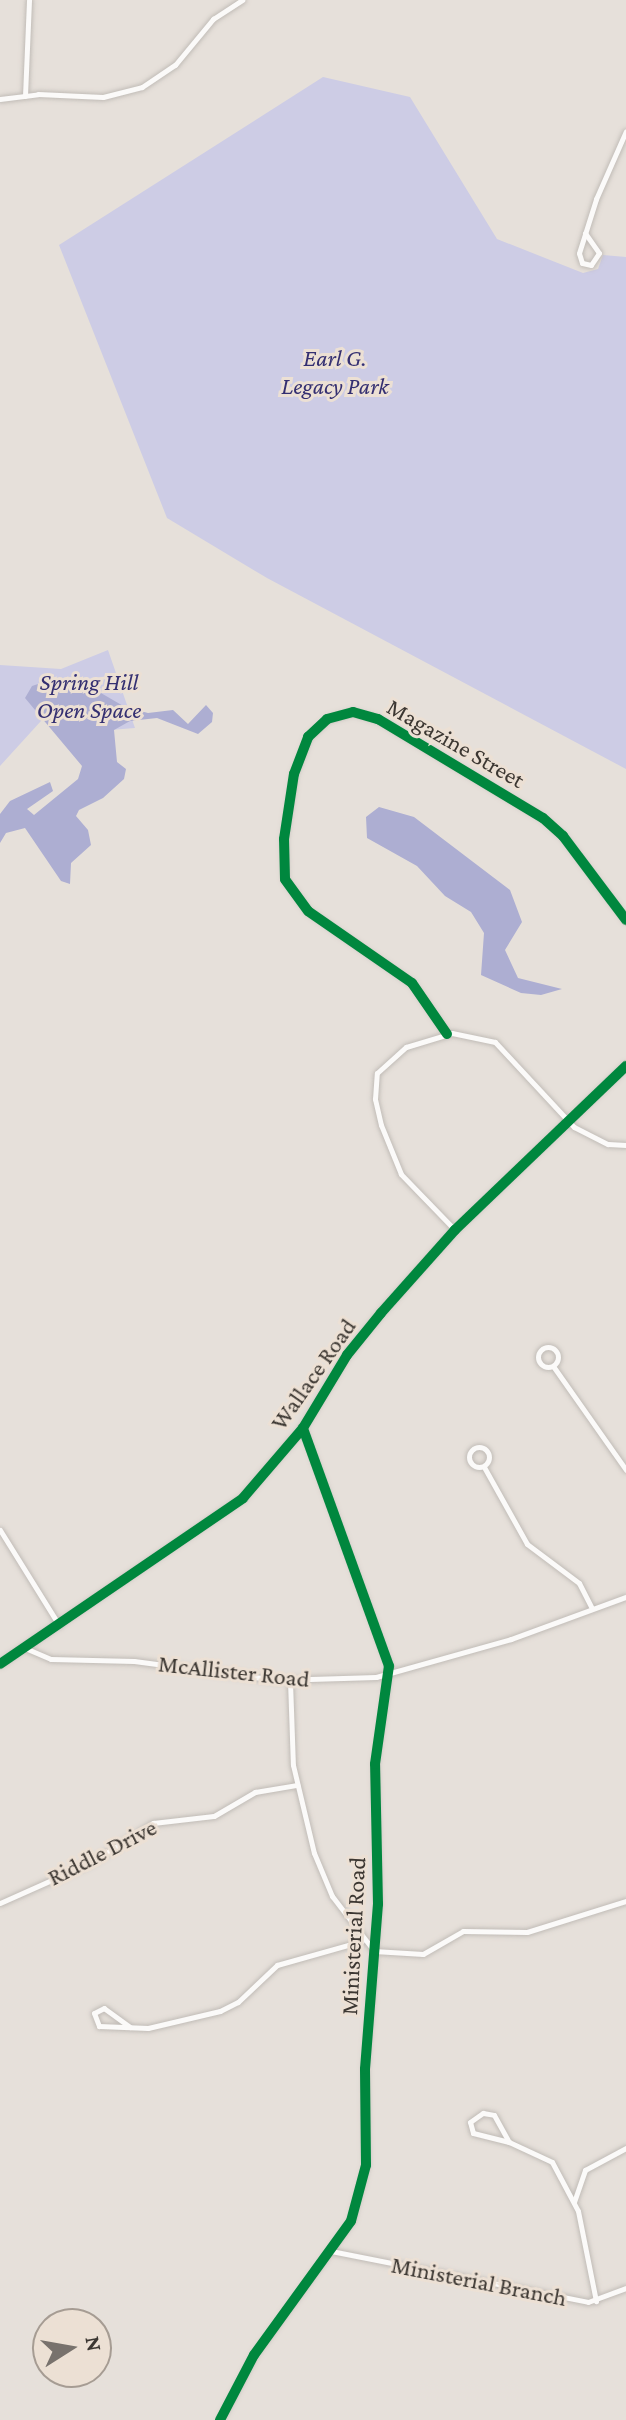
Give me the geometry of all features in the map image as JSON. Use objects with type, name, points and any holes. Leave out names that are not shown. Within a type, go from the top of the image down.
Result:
[{"type":"street","points":[[25,96],[29,0]]},
{"type":"street","points":[[0,99],[25,96],[103,97],[142,87],[175,65],[213,19],[242,0]]},
{"type":"street","points":[[585,233],[599,253],[591,265],[579,257],[585,233],[626,131]]},
{"type":"street","name":"Magazine Street","points":[[447,1034],[412,983],[308,911],[286,883],[283,845],[294,774],[308,737],[327,719],[353,712],[378,719],[543,818],[563,836],[626,920]]},
{"type":"street","points":[[455,1230],[397,1169],[375,1099],[377,1073],[384,1062],[406,1047],[447,1034],[483,1037],[506,1050],[568,1120],[595,1139],[626,1145]]},
{"type":"street","name":"Wallace Road","points":[[0,1664],[235,1506],[303,1428],[355,1344],[455,1230],[626,1066]]},
{"type":"street","points":[[553,1366],[540,1364],[541,1349],[556,1350],[553,1366],[626,1470]]},
{"type":"street","name":"Ministerial Road","points":[[220,2420],[254,2355],[354,2215],[365,2178],[365,2069],[374,1951],[375,1764],[389,1675],[384,1646],[303,1428]]},
{"type":"street","points":[[484,1467],[488,1452],[476,1448],[470,1462],[484,1467],[527,1544],[579,1583],[592,1608]]},
{"type":"street","points":[[0,1530],[59,1626]]},
{"type":"street","name":"McAllister Road","points":[[25,1648],[51,1659],[134,1661],[290,1681],[389,1675],[511,1639],[626,1597]]},
{"type":"street","points":[[290,1681],[297,1785],[323,1878],[362,1941],[374,1951],[423,1954],[463,1931],[527,1932],[626,1901]]},
{"type":"street","name":"Riddle Drive","points":[[0,1903],[102,1857],[153,1823],[214,1816],[255,1792],[297,1785]]},
{"type":"street","points":[[130,2027],[104,2008],[93,2016],[99,2026],[130,2027],[154,2027],[226,2009],[277,1965],[362,1941]]},
{"type":"street","points":[[509,2142],[494,2115],[483,2113],[470,2122],[473,2133],[509,2142],[549,2158],[574,2203],[596,2301]]},
{"type":"street","points":[[574,2203],[585,2170],[626,2148]]},
{"type":"street","name":"Ministerial Branch","points":[[330,2251],[596,2301],[626,2288]]},
{"type":"green space","name":"Earl G. Legacy Park","points":[[323,77],[410,97],[497,239],[583,273],[598,269],[603,255],[626,257],[626,769],[267,578],[167,518],[59,245]]},
{"type":"green space","name":"Spring Hill Open Space","points":[[108,650],[135,728],[85,732],[51,710],[0,766],[0,665],[61,669]]},
{"type":"shaded area","points":[[47,681],[82,682],[125,707],[148,713],[173,710],[188,724],[206,705],[213,713],[212,722],[198,734],[157,718],[130,721],[114,730],[117,762],[126,769],[124,779],[103,798],[79,810],[76,816],[88,830],[91,845],[71,863],[70,884],[61,881],[25,828],[6,833],[0,843],[0,814],[10,801],[50,782],[53,791],[27,809],[34,815],[78,779],[82,766],[25,698],[32,686]]},
{"type":"shaded area","points":[[379,807],[414,817],[510,890],[522,922],[505,950],[518,978],[562,989],[541,995],[521,993],[481,975],[484,933],[471,912],[445,896],[417,866],[367,838],[366,817]]},
{"type":"cycle path","points":[[447,1034],[412,983],[308,911],[285,879],[284,839],[294,774],[308,737],[327,719],[353,712],[378,719],[543,818],[563,836],[626,920]]},
{"type":"cycle path","points":[[0,1664],[243,1498],[303,1428],[347,1355],[381,1313],[455,1230],[626,1066]]},
{"type":"cycle path","points":[[220,2420],[254,2355],[351,2221],[366,2165],[365,2069],[378,1904],[375,1764],[389,1666],[303,1428]]}]
